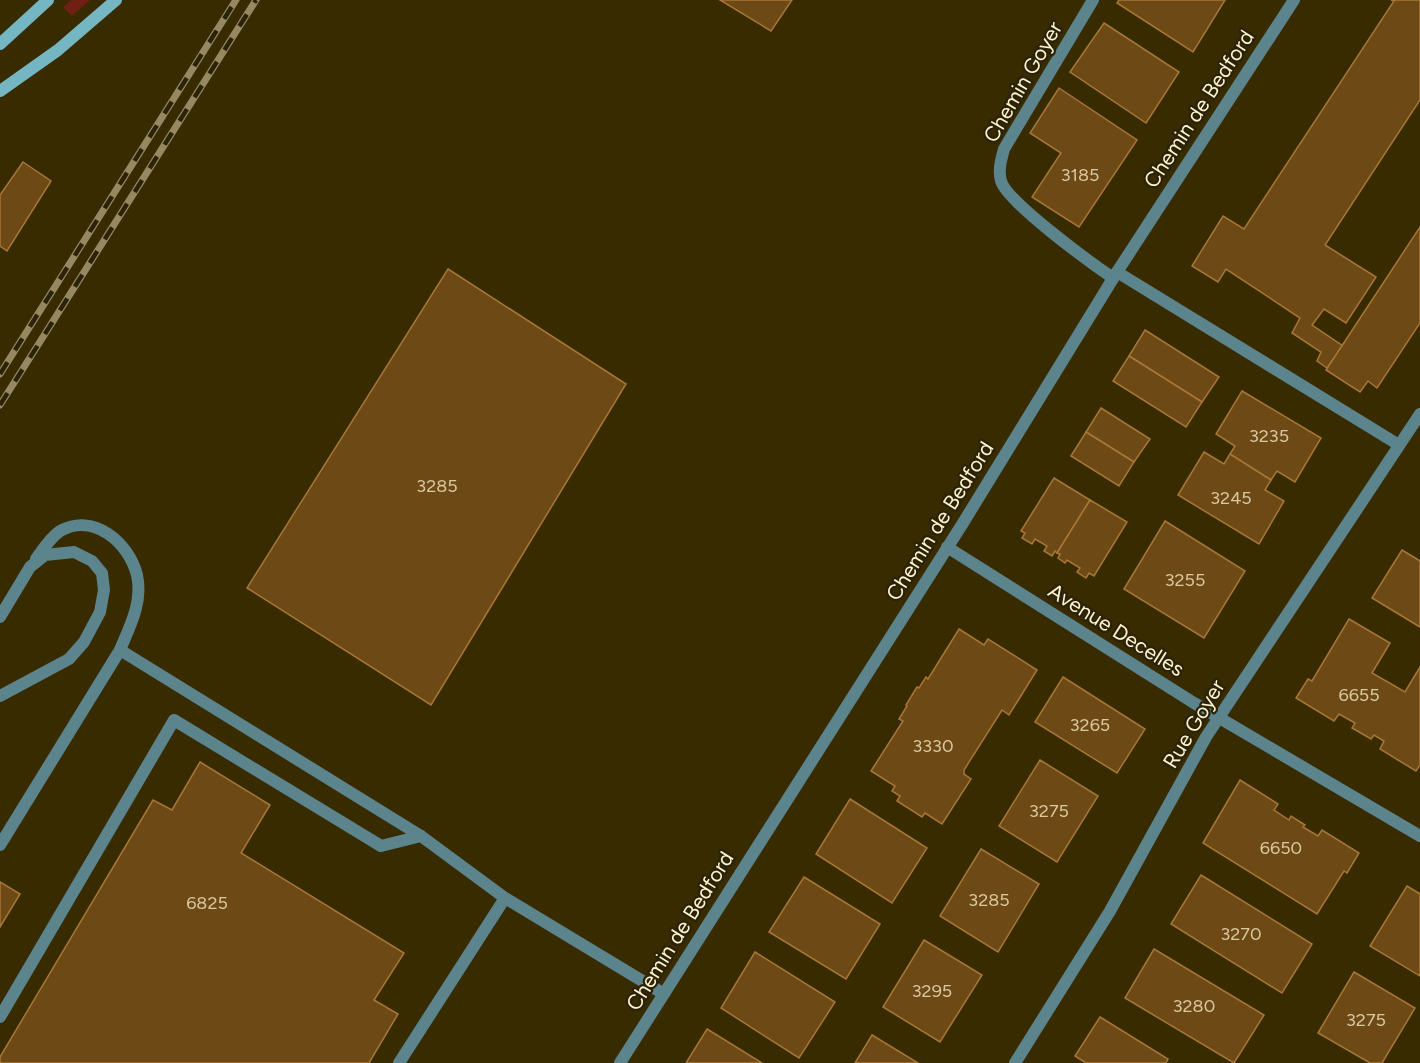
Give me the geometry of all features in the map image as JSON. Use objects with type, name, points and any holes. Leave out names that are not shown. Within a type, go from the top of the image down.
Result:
[{"type":"main road","points":[[0,44],[48,0]]},
{"type":"main road","points":[[0,91],[58,50],[116,0]]},
{"type":"street","name":"Chemin Goyer","points":[[1093,0],[1004,149],[1000,166],[1002,183],[1012,199],[1092,264],[1115,275],[1399,445]]},
{"type":"street","name":"Chemin de Bedford","points":[[620,1063],[947,547],[1115,275],[1294,0]]},
{"type":"street","name":"Rue Goyer","points":[[1016,1063],[1110,911],[1218,717],[1420,414]]},
{"type":"street","points":[[0,617],[30,567],[49,541],[61,531],[76,526],[94,526],[111,534],[126,549],[137,575],[136,612],[120,650],[0,845]]},
{"type":"street","name":"Avenue Decelles","points":[[947,547],[1218,717],[1420,836]]},
{"type":"street","points":[[0,696],[69,659],[84,642],[100,612],[104,590],[102,573],[92,561],[74,552],[45,555],[30,567]]},
{"type":"street","points":[[120,650],[421,836],[505,898],[664,994]]},
{"type":"street","points":[[0,1017],[174,720],[381,846],[421,836]]},
{"type":"street","points":[[399,1063],[505,898]]},
{"type":"shaded area","points":[[71,0],[90,0],[72,16],[63,7]]},
{"type":"building","points":[[720,0],[792,0],[771,31]]},
{"type":"building","points":[[1119,0],[1225,0],[1193,52],[1117,3]]},
{"type":"building","points":[[1391,0],[1420,0],[1420,100],[1325,245],[1376,277],[1346,323],[1324,309],[1312,325],[1343,346],[1327,368],[1317,361],[1321,352],[1292,333],[1300,318],[1226,269],[1218,282],[1192,266],[1223,216],[1244,229],[1394,1]]},
{"type":"building","points":[[1104,23],[1179,72],[1146,123],[1070,72]]},
{"type":"building","points":[[1059,88],[1137,140],[1079,227],[1032,197],[1061,153],[1030,133]]},
{"type":"building","points":[[23,162],[51,181],[7,251],[0,246],[0,195]]},
{"type":"building","points":[[1420,227],[1420,323],[1377,388],[1368,381],[1360,392],[1326,370]]},
{"type":"building","points":[[448,269],[626,384],[431,705],[247,588]]},
{"type":"building","points":[[1145,330],[1219,377],[1202,402],[1129,356]]},
{"type":"building","points":[[1129,356],[1202,402],[1186,427],[1113,381]]},
{"type":"building","points":[[1242,391],[1321,438],[1295,482],[1277,471],[1271,480],[1230,454],[1235,446],[1216,434]]},
{"type":"building","points":[[1101,408],[1150,439],[1134,462],[1086,432]]},
{"type":"building","points":[[1086,432],[1134,462],[1119,486],[1071,456]]},
{"type":"building","points":[[1204,452],[1224,464],[1230,454],[1271,480],[1265,490],[1284,501],[1259,544],[1178,495]]},
{"type":"building","points":[[1054,478],[1090,500],[1057,553],[1055,551],[1052,556],[1044,551],[1047,546],[1035,539],[1032,544],[1022,538],[1025,533],[1021,531]]},
{"type":"building","points":[[1090,500],[1127,522],[1094,576],[1089,573],[1086,578],[1077,572],[1080,568],[1067,560],[1065,563],[1058,558],[1060,554],[1057,553]]},
{"type":"building","points":[[1165,521],[1245,571],[1204,638],[1124,589]]},
{"type":"building","points":[[1402,550],[1420,561],[1420,627],[1372,598]]},
{"type":"building","points":[[1349,619],[1390,643],[1372,673],[1405,692],[1420,667],[1420,765],[1416,771],[1380,749],[1384,741],[1374,735],[1371,739],[1352,728],[1355,723],[1339,714],[1334,721],[1296,698],[1308,679],[1312,681]]},
{"type":"building","points":[[959,629],[984,645],[988,639],[1037,670],[1009,715],[1002,710],[964,770],[964,774],[971,779],[942,824],[925,813],[922,817],[897,801],[900,796],[892,791],[895,786],[871,771],[903,721],[899,719],[917,687],[919,688],[926,677],[928,679]]},
{"type":"building","points":[[1063,677],[1145,729],[1117,773],[1035,722]]},
{"type":"building","points":[[1040,760],[1098,796],[1057,862],[999,826]]},
{"type":"building","points":[[200,762],[270,805],[241,853],[404,953],[374,1000],[398,1014],[369,1063],[0,1063],[0,1057],[153,800],[172,810]]},
{"type":"building","points":[[1240,780],[1278,804],[1274,810],[1289,820],[1291,816],[1318,836],[1322,830],[1359,853],[1347,873],[1344,871],[1317,914],[1203,843]]},
{"type":"building","points":[[850,799],[927,848],[892,903],[816,854]]},
{"type":"building","points":[[981,849],[1039,884],[998,952],[940,916]]},
{"type":"building","points":[[1201,875],[1312,944],[1282,993],[1171,924]]},
{"type":"building","points":[[804,877],[880,924],[846,979],[769,932]]},
{"type":"building","points":[[0,882],[20,894],[0,927]]},
{"type":"building","points":[[1407,886],[1420,894],[1420,976],[1370,946]]},
{"type":"building","points":[[924,940],[982,975],[940,1042],[883,1007]]},
{"type":"building","points":[[1154,949],[1264,1015],[1234,1063],[1125,998]]},
{"type":"building","points":[[755,952],[835,1002],[799,1058],[721,1008]]},
{"type":"building","points":[[1354,972],[1415,1008],[1382,1063],[1370,1063],[1318,1033]]},
{"type":"building","points":[[1100,1017],[1168,1059],[1166,1063],[1086,1063],[1075,1056]]},
{"type":"building","points":[[707,1029],[762,1063],[686,1063]]},
{"type":"building","points":[[872,1035],[918,1063],[855,1063]]},
{"type":"railway","points":[[0,374],[236,0]]},
{"type":"railway","points":[[0,405],[256,0]]}]
